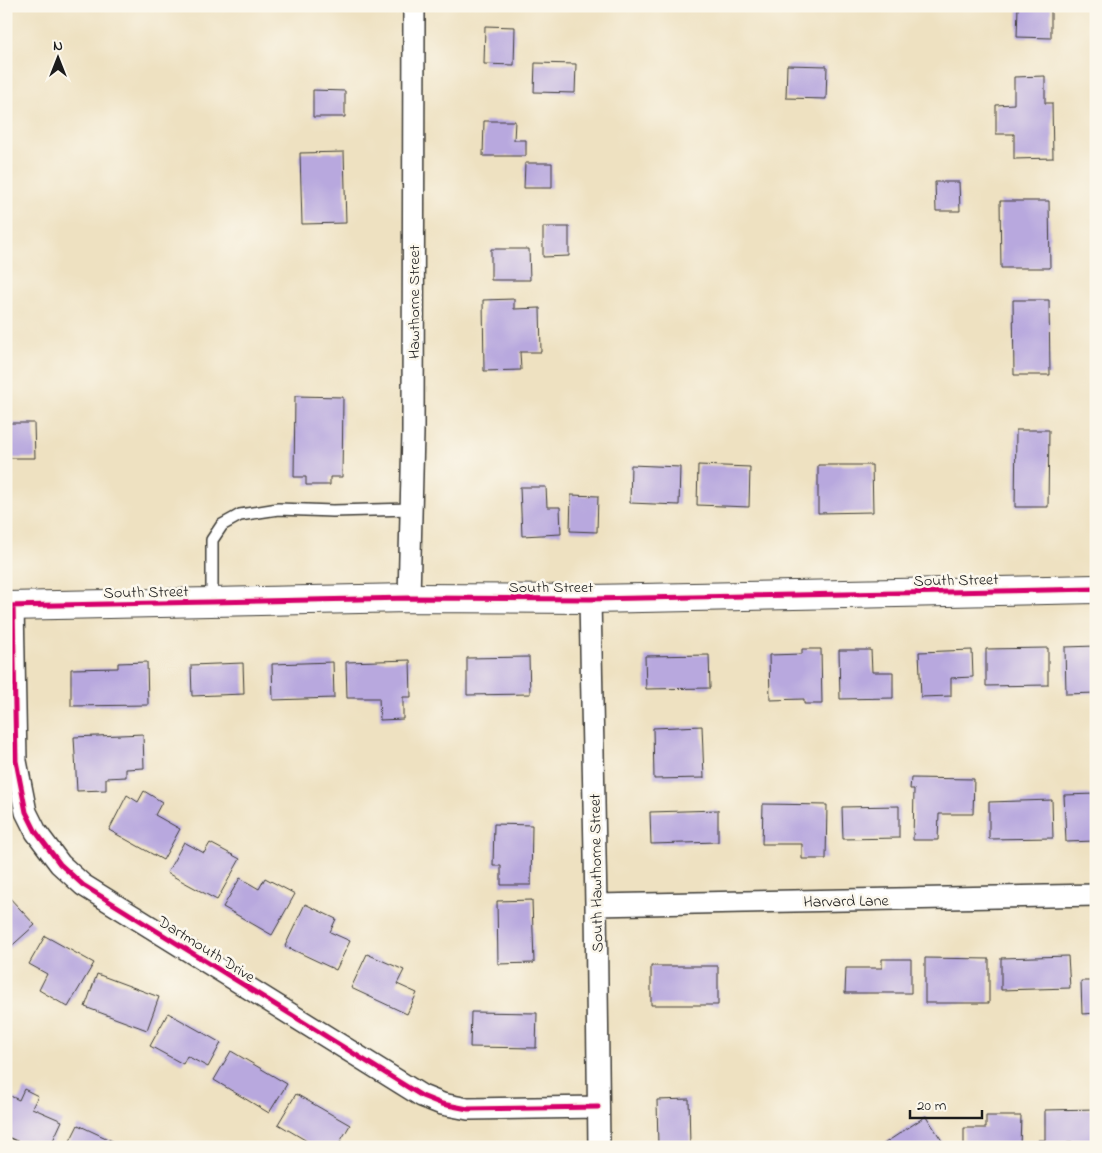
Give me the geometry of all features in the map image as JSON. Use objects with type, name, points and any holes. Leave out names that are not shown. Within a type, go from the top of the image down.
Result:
[{"type":"street","name":"Hawthorne Street","points":[[409,598],[412,509],[414,6]]},
{"type":"street","name":"South Street","points":[[10,606],[409,598],[590,599],[1096,589]]},
{"type":"street","name":"South Hawthorne Street","points":[[590,599],[599,1147]]},
{"type":"street","name":"Dartmouth Drive","points":[[10,606],[16,761],[26,812],[36,832],[60,864],[83,885],[422,1096],[442,1104],[468,1109],[598,1107]]},
{"type":"street","name":"Harvard Lane","points":[[596,905],[1096,895]]},
{"type":"lane","points":[[212,603],[212,540],[222,525],[240,515],[278,510],[412,509]]},
{"type":"building","points":[[926,6],[958,6],[958,10],[926,10]]},
{"type":"building","points":[[1018,6],[1051,6],[1051,38],[1017,37]]},
{"type":"building","points":[[485,26],[515,27],[514,65],[484,64]]},
{"type":"building","points":[[535,63],[576,64],[575,93],[534,92]]},
{"type":"building","points":[[787,65],[827,66],[826,99],[786,98]]},
{"type":"building","points":[[1045,76],[1045,103],[1052,103],[1053,158],[1014,159],[1014,134],[996,134],[996,105],[1014,104],[1014,77]]},
{"type":"building","points":[[313,90],[345,91],[345,117],[313,117]]},
{"type":"building","points":[[484,121],[515,121],[514,140],[526,140],[526,156],[483,156]]},
{"type":"building","points":[[344,152],[346,223],[302,224],[300,153]]},
{"type":"building","points":[[525,163],[552,163],[552,188],[524,188]]},
{"type":"building","points":[[935,182],[959,182],[960,211],[936,211]]},
{"type":"building","points":[[1000,201],[1049,201],[1050,268],[1001,268]]},
{"type":"building","points":[[543,227],[569,227],[569,256],[543,257]]},
{"type":"building","points":[[491,249],[529,249],[530,280],[491,280]]},
{"type":"building","points":[[514,299],[514,309],[540,308],[541,352],[520,352],[521,370],[484,371],[483,300]]},
{"type":"building","points":[[1013,300],[1049,300],[1050,375],[1014,375]]},
{"type":"building","points":[[295,396],[343,397],[342,477],[330,477],[330,485],[306,485],[306,477],[294,477]]},
{"type":"building","points":[[6,423],[34,423],[35,458],[6,458]]},
{"type":"building","points":[[1016,430],[1049,430],[1048,507],[1015,507]]},
{"type":"building","points":[[631,465],[680,467],[679,505],[630,503]]},
{"type":"building","points":[[698,465],[750,467],[749,507],[697,505]]},
{"type":"building","points":[[818,465],[872,465],[873,512],[818,513]]},
{"type":"building","points":[[520,487],[546,487],[547,507],[560,507],[561,534],[522,536]]},
{"type":"building","points":[[571,495],[598,496],[597,532],[570,531]]},
{"type":"building","points":[[1096,646],[1096,693],[1066,694],[1065,647]]},
{"type":"building","points":[[1048,648],[1048,685],[986,686],[986,649]]},
{"type":"building","points":[[802,649],[821,649],[822,704],[804,704],[804,699],[770,700],[769,655],[802,654]]},
{"type":"building","points":[[839,650],[871,650],[872,672],[893,672],[893,698],[840,699]]},
{"type":"building","points":[[972,650],[973,677],[951,678],[951,696],[921,697],[919,652]]},
{"type":"building","points":[[709,655],[710,688],[646,689],[645,656]]},
{"type":"building","points":[[529,657],[530,694],[467,695],[467,658]]},
{"type":"building","points":[[410,660],[411,697],[403,697],[403,719],[380,720],[379,698],[347,698],[346,662]]},
{"type":"building","points":[[147,662],[148,705],[71,706],[71,669],[118,668],[118,663]]},
{"type":"building","points":[[333,662],[334,698],[273,700],[272,664]]},
{"type":"building","points":[[243,663],[244,694],[192,696],[191,665]]},
{"type":"building","points":[[702,726],[704,778],[654,779],[653,728]]},
{"type":"building","points":[[143,734],[144,768],[126,769],[126,777],[106,778],[106,790],[77,791],[74,737]]},
{"type":"building","points":[[911,778],[974,779],[973,814],[939,814],[938,840],[913,840],[914,789],[910,789]]},
{"type":"building","points":[[144,791],[162,802],[155,815],[180,829],[163,860],[109,830],[127,795],[138,802]]},
{"type":"building","points":[[1096,794],[1096,841],[1066,842],[1064,795]]},
{"type":"building","points":[[1052,800],[1053,838],[989,839],[989,802]]},
{"type":"building","points":[[763,804],[827,805],[826,859],[802,859],[802,844],[762,844]]},
{"type":"building","points":[[899,806],[899,838],[843,839],[842,807]]},
{"type":"building","points":[[718,810],[718,842],[651,844],[650,812]]},
{"type":"building","points":[[494,824],[532,825],[531,885],[501,885],[501,866],[493,866]]},
{"type":"building","points":[[184,842],[204,853],[210,843],[240,859],[217,900],[167,873]]},
{"type":"building","points":[[240,878],[259,889],[265,878],[295,894],[272,935],[223,907]]},
{"type":"building","points":[[6,894],[35,925],[6,951]]},
{"type":"building","points":[[532,900],[534,963],[498,964],[497,901]]},
{"type":"building","points":[[305,904],[336,919],[330,932],[350,941],[336,970],[285,946]]},
{"type":"building","points":[[45,936],[94,963],[68,1007],[39,990],[47,974],[29,964]]},
{"type":"building","points":[[367,954],[404,970],[397,984],[417,993],[407,1014],[351,988]]},
{"type":"building","points":[[1068,956],[1070,988],[1001,990],[1001,958]]},
{"type":"building","points":[[925,958],[989,959],[989,1003],[925,1003]]},
{"type":"building","points":[[882,959],[911,959],[911,993],[845,993],[846,968],[882,968]]},
{"type":"building","points":[[651,966],[718,966],[718,1005],[651,1005]]},
{"type":"building","points":[[97,974],[159,997],[147,1030],[85,1007]]},
{"type":"building","points":[[1081,981],[1096,981],[1096,1013],[1082,1014]]},
{"type":"building","points":[[471,1012],[537,1013],[536,1048],[470,1047]]},
{"type":"building","points":[[168,1013],[221,1043],[208,1067],[187,1056],[183,1064],[150,1046]]},
{"type":"building","points":[[231,1051],[287,1084],[269,1113],[214,1080]]},
{"type":"building","points":[[24,1089],[38,1096],[32,1108],[62,1121],[50,1147],[30,1147],[6,1136],[6,1094],[19,1100]]},
{"type":"building","points":[[296,1094],[350,1125],[337,1147],[317,1147],[278,1124]]},
{"type":"building","points":[[689,1099],[690,1147],[658,1147],[657,1100]]},
{"type":"building","points":[[1096,1109],[1096,1142],[1067,1143],[1067,1147],[1038,1147],[1038,1140],[1045,1140],[1045,1110]]},
{"type":"building","points":[[926,1116],[946,1147],[879,1147]]},
{"type":"building","points":[[986,1116],[1021,1116],[1020,1147],[964,1147],[964,1128],[986,1128]]},
{"type":"building","points":[[78,1125],[119,1144],[117,1147],[67,1147]]},
{"type":"cycle path","points":[[6,606],[409,598],[590,599],[1096,589]]},
{"type":"cycle path","points":[[13,606],[16,761],[26,812],[36,832],[60,864],[83,885],[422,1096],[442,1104],[468,1109],[598,1107]]}]
